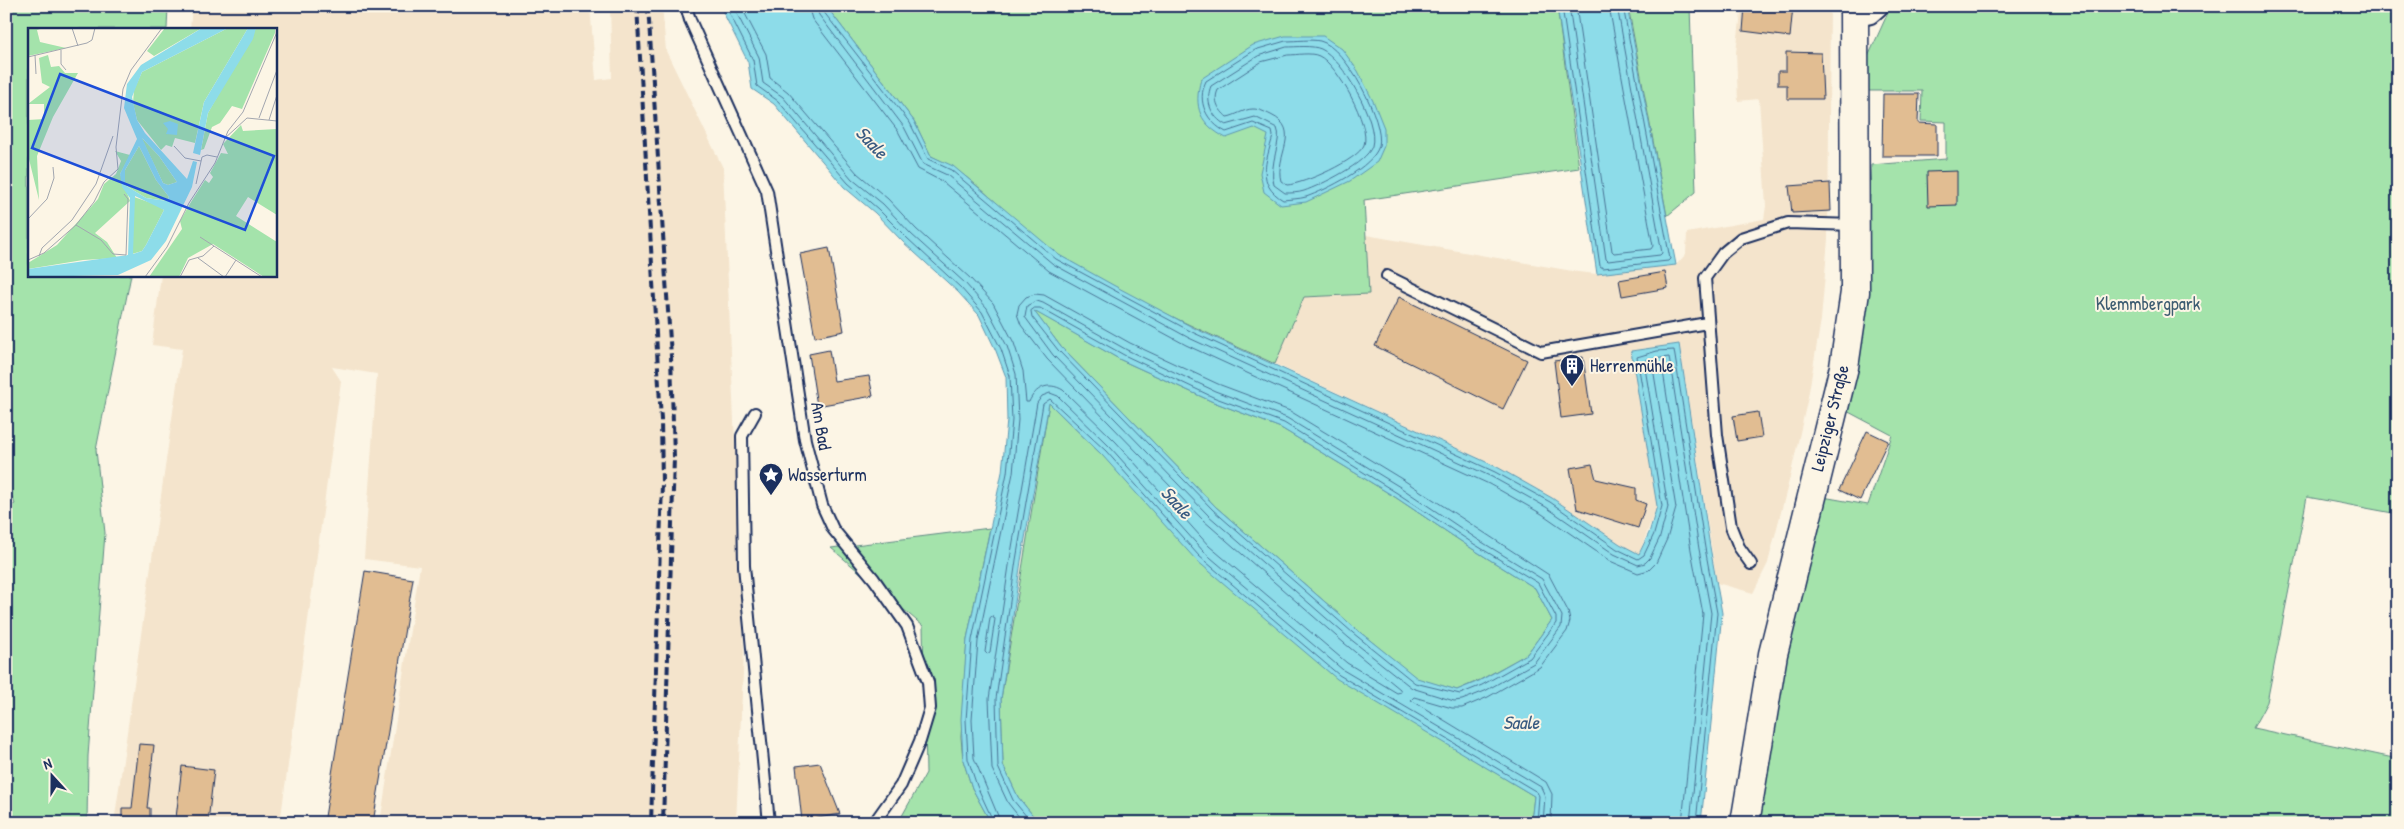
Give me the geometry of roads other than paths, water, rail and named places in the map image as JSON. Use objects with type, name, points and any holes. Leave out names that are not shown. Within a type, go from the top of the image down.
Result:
[{"type":"street","name":"Leipziger Straße","points":[[1745,823],[1773,654],[1844,367],[1854,292],[1861,10]]},
{"type":"lane","name":"Am Bad","points":[[686,6],[690,20],[767,191],[806,440],[822,506],[833,528],[874,579],[907,626],[928,682],[930,708],[920,741],[901,785],[874,823]]},
{"type":"lane","points":[[1751,564],[1739,547],[1730,527],[1717,435],[1705,278],[1722,253],[1741,238],[1788,223],[1856,226]]},
{"type":"lane","points":[[1387,276],[1542,352],[1707,323]]},
{"type":"lane","points":[[755,412],[742,436],[744,566],[769,823]]},
{"type":"water","name":"Saale","points":[[720,6],[826,6],[914,121],[931,156],[953,166],[1059,255],[1194,328],[1497,467],[1552,498],[1620,544],[1639,554],[1649,533],[1657,506],[1631,351],[1679,344],[1722,613],[1701,823],[1531,823],[1534,796],[1337,679],[1196,560],[1102,455],[1049,403],[1021,561],[1001,699],[1003,765],[1018,797],[1039,823],[991,823],[972,788],[963,760],[961,719],[967,639],[1002,472],[1007,420],[1006,377],[979,315],[958,292],[903,242],[875,213],[844,187],[774,104],[752,89],[748,62]],"holes":[[[1034,311],[1121,360],[1211,401],[1281,428],[1395,497],[1535,588],[1552,620],[1527,654],[1479,681],[1457,690],[1417,678],[1356,629],[1216,507],[1061,347]]]},
{"type":"water","points":[[1557,6],[1627,6],[1676,265],[1597,274]]},
{"type":"water","points":[[1285,36],[1323,36],[1342,49],[1358,71],[1374,103],[1384,128],[1384,146],[1377,162],[1350,181],[1306,202],[1281,205],[1264,192],[1260,173],[1268,135],[1254,128],[1226,138],[1217,133],[1205,121],[1201,114],[1198,98],[1201,79],[1253,45]]},
{"type":"railway","points":[[637,6],[661,420],[662,484],[651,823]]},
{"type":"railway","points":[[648,6],[671,356],[674,457],[663,823]]},
{"type":"place","name":"Herrenmühle","points":[[1572,387]]},
{"type":"place","name":"Wasserturm","points":[[771,496]]},
{"type":"park label","name":"Klemmbergpark","points":[[2148,304]]}]
